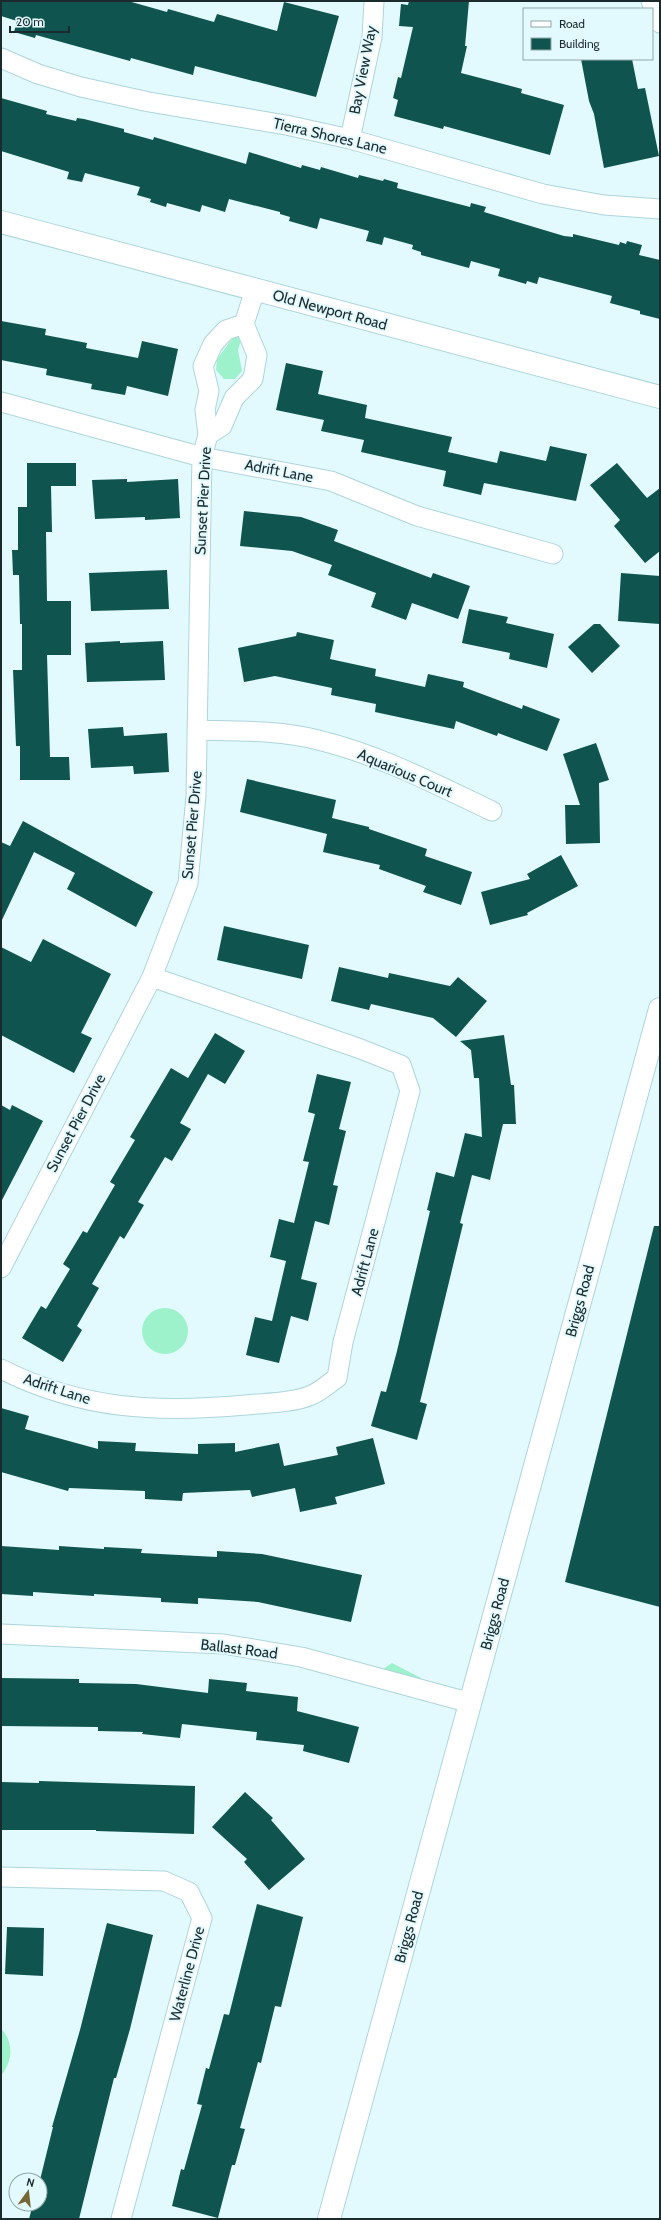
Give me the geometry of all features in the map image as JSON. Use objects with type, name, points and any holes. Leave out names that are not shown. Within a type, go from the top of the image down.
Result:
[{"type":"main road","name":"Old Newport Road","points":[[1,222],[660,397]]},
{"type":"main road","name":"Briggs Road","points":[[329,2219],[660,1009]]},
{"type":"street","name":"Bay View Way","points":[[350,139],[372,37],[374,1]]},
{"type":"street","points":[[651,1],[660,23]]},
{"type":"street","name":"Tierra Shores Lane","points":[[1,58],[38,74],[81,87],[149,102],[286,124],[350,139],[543,194],[604,205],[660,209]]},
{"type":"street","points":[[244,324],[226,330],[213,344],[203,366],[209,391],[205,410],[208,435],[222,426],[234,398],[253,379],[257,355],[244,324],[256,290]]},
{"type":"street","points":[[209,391],[234,398]]},
{"type":"street","name":"Adrift Lane","points":[[1,402],[202,457],[331,481],[417,516],[553,554]]},
{"type":"street","name":"Sunset Pier Drive","points":[[1,1268],[152,977],[188,883],[196,796],[202,457],[208,435]]},
{"type":"street","name":"Aquarious Court","points":[[197,730],[253,732],[317,739],[382,759],[492,811]]},
{"type":"street","name":"Adrift Lane","points":[[1,1369],[79,1399],[139,1408],[206,1409],[279,1402],[310,1396],[337,1378],[343,1342],[410,1091],[401,1065],[358,1048],[152,977]]},
{"type":"street","name":"Ballast Road","points":[[1,1634],[223,1644],[301,1657],[471,1703]]},
{"type":"street","name":"Waterline Drive","points":[[1,1877],[164,1880],[189,1892],[202,1918],[121,2219]]},
{"type":"green space","points":[[235,335],[242,337],[238,350],[242,371],[235,379],[224,379],[216,370],[217,359]]},
{"type":"green space","points":[[165,1308],[178,1312],[184,1318],[188,1331],[184,1344],[178,1350],[165,1354],[152,1350],[146,1344],[142,1331],[146,1318],[152,1312]]},
{"type":"green space","points":[[392,1663],[421,1678],[418,1694],[382,1687],[383,1669]]},
{"type":"green space","points":[[1,2028],[10,2046],[10,2058],[1,2076]]},
{"type":"building","points":[[1,1],[128,1],[167,12],[168,9],[214,22],[217,14],[277,31],[284,2],[339,16],[316,97],[195,66],[193,75],[131,58],[130,61],[36,35],[35,38],[14,32],[17,21],[1,16]]},
{"type":"building","points":[[409,1],[469,1],[465,46],[467,46],[461,73],[522,89],[521,93],[564,105],[550,155],[444,126],[443,129],[394,116],[398,100],[393,98],[398,77],[401,78],[413,27],[399,26],[401,4],[408,5]]},
{"type":"building","points":[[581,60],[632,60],[638,89],[645,88],[659,156],[604,168],[594,114],[589,101]]},
{"type":"building","points":[[1,98],[47,111],[46,114],[76,121],[77,118],[84,119],[124,129],[124,132],[153,140],[154,137],[246,164],[249,152],[301,168],[302,165],[320,170],[321,167],[358,178],[359,175],[383,181],[384,179],[398,183],[397,188],[470,207],[471,203],[486,207],[484,212],[564,236],[573,237],[573,234],[619,245],[620,242],[626,244],[627,241],[642,245],[639,255],[660,260],[660,319],[640,314],[640,311],[610,303],[612,296],[539,277],[537,284],[527,281],[526,284],[498,276],[500,269],[471,261],[469,268],[421,255],[421,252],[412,249],[413,245],[384,237],[382,245],[366,241],[369,231],[320,218],[317,229],[289,221],[290,217],[280,214],[280,212],[229,199],[225,212],[202,205],[200,212],[167,203],[166,207],[150,202],[151,199],[137,195],[140,187],[85,173],[82,182],[67,179],[69,172],[1,151]]},
{"type":"building","points":[[1,321],[46,329],[45,335],[87,343],[86,348],[138,358],[142,341],[178,349],[168,396],[127,386],[125,395],[91,389],[92,384],[46,375],[47,369],[1,360]]},
{"type":"building","points":[[286,363],[323,371],[318,394],[367,405],[365,418],[452,437],[448,452],[497,463],[500,451],[546,461],[550,446],[587,454],[576,501],[484,483],[481,495],[443,486],[446,471],[361,452],[364,440],[321,431],[324,420],[276,410]]},
{"type":"building","points":[[27,463],[76,463],[76,486],[51,486],[52,532],[46,532],[47,601],[71,601],[71,655],[47,655],[50,757],[69,757],[70,780],[20,780],[20,746],[16,746],[13,670],[22,670],[22,624],[20,624],[19,575],[13,575],[12,550],[18,550],[18,507],[27,507]]},
{"type":"building","points":[[617,463],[647,498],[660,488],[660,551],[645,563],[614,526],[620,520],[590,485]]},
{"type":"building","points":[[127,479],[127,482],[178,479],[180,518],[145,520],[145,517],[95,519],[92,480]]},
{"type":"building","points":[[244,511],[301,517],[338,530],[334,541],[431,578],[433,573],[470,586],[458,619],[412,603],[406,620],[371,607],[376,593],[328,575],[332,565],[292,551],[240,546]]},
{"type":"building","points":[[167,570],[169,609],[91,611],[89,573]]},
{"type":"building","points":[[621,573],[660,576],[660,624],[618,621]]},
{"type":"building","points":[[469,609],[508,617],[506,623],[554,634],[547,668],[509,659],[510,653],[462,643]]},
{"type":"building","points":[[594,624],[600,624],[620,646],[592,673],[568,647]]},
{"type":"building","points":[[297,632],[334,640],[330,659],[376,669],[375,676],[425,687],[428,674],[464,682],[463,687],[522,709],[523,705],[560,719],[547,751],[498,733],[497,736],[456,721],[454,729],[375,712],[376,704],[331,695],[332,688],[275,676],[244,682],[238,648],[296,636]]},
{"type":"building","points":[[120,641],[120,643],[163,641],[165,680],[87,682],[85,643]]},
{"type":"building","points":[[123,727],[124,736],[167,733],[169,772],[134,774],[133,766],[91,768],[88,729]]},
{"type":"building","points":[[596,743],[609,780],[599,783],[600,843],[566,844],[565,805],[580,805],[563,754]]},
{"type":"building","points":[[247,779],[336,800],[332,818],[369,827],[369,829],[427,849],[425,856],[472,872],[461,905],[423,892],[426,886],[379,869],[380,865],[323,852],[327,834],[240,812]]},
{"type":"building","points":[[23,821],[153,892],[136,927],[67,889],[75,873],[34,852],[1,922],[1,842],[10,846]]},
{"type":"building","points":[[561,855],[578,886],[527,913],[528,915],[490,925],[481,892],[530,879],[527,874]]},
{"type":"building","points":[[224,926],[309,945],[302,979],[217,960]]},
{"type":"building","points":[[43,939],[111,974],[81,1033],[92,1038],[74,1073],[1,1035],[1,947],[31,962]]},
{"type":"building","points":[[339,967],[388,978],[389,973],[450,986],[458,977],[487,1001],[456,1037],[433,1018],[371,1004],[369,1010],[331,1001]]},
{"type":"building","points":[[215,1033],[245,1051],[225,1084],[208,1074],[180,1123],[191,1129],[172,1161],[165,1157],[138,1202],[144,1205],[124,1239],[120,1236],[92,1284],[99,1288],[77,1326],[82,1330],[63,1362],[22,1338],[41,1306],[46,1309],[70,1269],[63,1264],[83,1231],[87,1233],[115,1185],[110,1182],[135,1140],[130,1137],[171,1068],[188,1078]]},
{"type":"building","points":[[504,1035],[511,1085],[514,1085],[516,1124],[503,1124],[490,1180],[472,1175],[460,1223],[463,1224],[420,1402],[427,1404],[417,1440],[371,1426],[381,1391],[386,1392],[397,1351],[430,1211],[427,1210],[436,1172],[454,1177],[465,1133],[482,1137],[479,1078],[474,1078],[471,1050],[460,1041]]},
{"type":"building","points":[[317,1074],[351,1082],[339,1129],[346,1131],[333,1185],[338,1186],[329,1225],[315,1221],[301,1279],[317,1283],[308,1321],[291,1316],[279,1363],[246,1355],[255,1317],[272,1321],[286,1261],[270,1257],[279,1219],[294,1223],[309,1162],[303,1161],[315,1114],[308,1112]]},
{"type":"building","points":[[1,1105],[10,1110],[12,1105],[43,1121],[1,1202]]},
{"type":"building","points":[[654,1226],[660,1226],[660,1607],[565,1582]]},
{"type":"building","points":[[1,1408],[29,1416],[25,1429],[98,1449],[98,1441],[136,1443],[135,1451],[198,1454],[198,1444],[235,1443],[235,1452],[279,1443],[284,1466],[338,1455],[336,1447],[373,1438],[385,1484],[335,1497],[337,1504],[300,1512],[295,1488],[252,1497],[250,1490],[183,1493],[182,1501],[145,1499],[145,1491],[69,1488],[68,1491],[1,1472]]},
{"type":"building","points":[[1,1546],[59,1550],[59,1546],[104,1549],[104,1547],[142,1549],[141,1553],[217,1557],[217,1551],[262,1554],[362,1575],[351,1622],[258,1602],[198,1598],[198,1604],[161,1602],[161,1598],[94,1594],[94,1596],[33,1592],[33,1596],[1,1594]]},
{"type":"building","points":[[1,1678],[79,1679],[79,1683],[136,1684],[208,1693],[209,1679],[247,1683],[246,1691],[298,1697],[297,1711],[359,1727],[349,1763],[303,1751],[304,1745],[256,1740],[257,1732],[182,1724],[180,1738],[142,1734],[143,1732],[98,1731],[98,1727],[1,1726]]},
{"type":"building","points":[[39,1781],[195,1786],[194,1834],[96,1830],[1,1830],[1,1782],[39,1783]]},
{"type":"building","points":[[245,1792],[273,1818],[271,1820],[305,1859],[269,1890],[244,1862],[247,1859],[212,1827]]},
{"type":"building","points":[[257,1904],[303,1917],[281,2007],[275,2006],[261,2063],[258,2062],[240,2128],[245,2129],[235,2165],[232,2165],[218,2218],[172,2206],[181,2169],[184,2170],[202,2105],[197,2104],[206,2068],[209,2069],[224,2014],[229,2015]]},
{"type":"building","points":[[107,1923],[153,1935],[130,2029],[116,2078],[114,2078],[79,2219],[29,2219],[31,2212],[48,2212],[48,2172],[42,2172],[52,2127],[80,2030]]},
{"type":"building","points":[[7,1927],[44,1928],[43,1976],[5,1974]]}]
